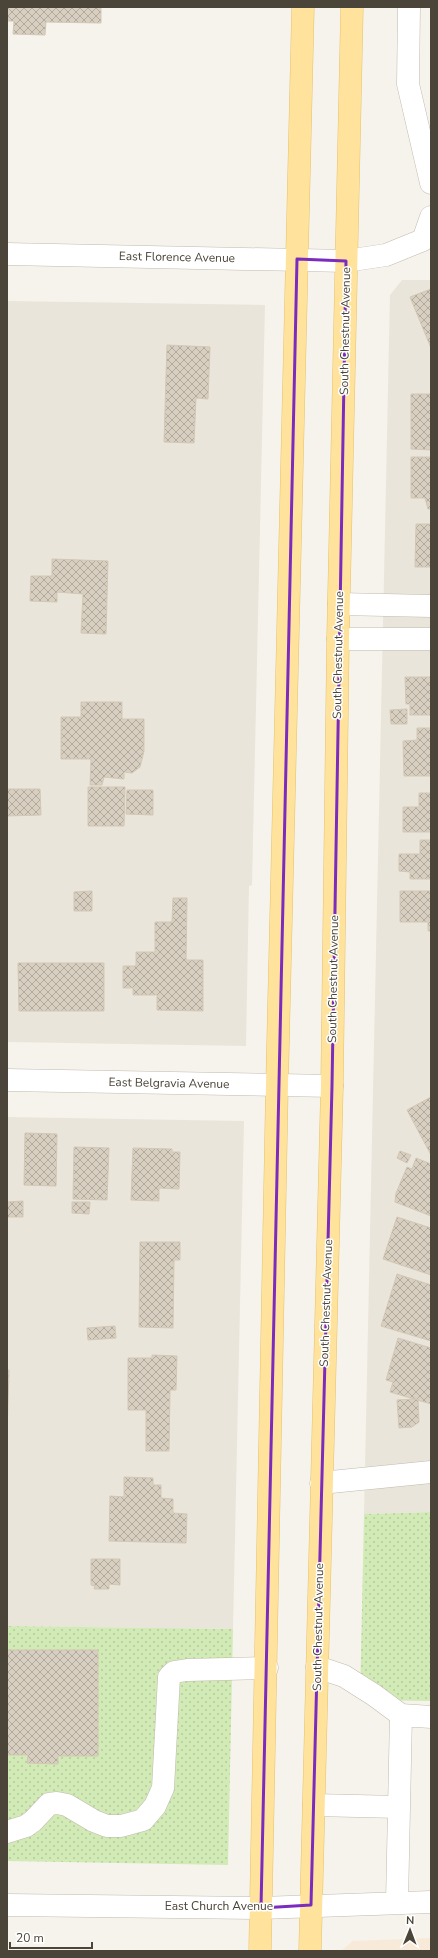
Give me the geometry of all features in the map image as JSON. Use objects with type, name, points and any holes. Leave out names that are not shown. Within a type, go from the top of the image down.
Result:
[{"type":"main road","points":[[260,1951],[277,1085],[302,7]]},
{"type":"main road","name":"South Chestnut Avenue","points":[[310,1951],[332,1086],[338,639],[352,7]]},
{"type":"street","points":[[409,7],[408,84],[421,100],[431,183]]},
{"type":"street","name":"East Florence Avenue","points":[[7,254],[346,261],[386,255],[423,240],[431,217]]},
{"type":"street","points":[[339,604],[431,606]]},
{"type":"street","points":[[338,639],[431,639]]},
{"type":"street","name":"East Belgravia Avenue","points":[[7,1080],[332,1086]]},
{"type":"street","points":[[321,1483],[431,1472]]},
{"type":"street","points":[[317,1667],[344,1676],[374,1694],[401,1716],[431,1717]]},
{"type":"street","points":[[7,1832],[26,1826],[33,1821],[49,1804],[57,1803],[67,1805],[94,1821],[107,1826],[121,1826],[143,1820],[155,1806],[163,1788],[169,1677],[174,1672],[187,1670],[266,1668]]},
{"type":"street","points":[[397,1902],[401,1716]]},
{"type":"street","points":[[314,1805],[400,1807]]},
{"type":"street","name":"East Church Avenue","points":[[7,1904],[261,1908],[311,1905],[431,1902]]},
{"type":"highlighted area","points":[[297,259],[346,261],[332,1086],[311,1905],[261,1908]]},
{"type":"shaded area","points":[[402,280],[431,280],[431,1512],[364,1514],[390,295]]},
{"type":"shaded area","points":[[7,301],[265,305],[252,885],[249,886],[246,1046],[7,1042]]},
{"type":"shaded area","points":[[7,1117],[244,1121],[233,1629],[7,1626]]},
{"type":"shaded area","points":[[431,1938],[431,1951],[341,1951],[353,1941]]},
{"type":"green space","points":[[431,1512],[431,1701],[360,1700],[364,1514]]},
{"type":"green space","points":[[7,1626],[233,1629],[228,1865],[7,1861]]},
{"type":"building","points":[[7,7],[101,7],[101,23],[46,22],[45,35],[13,34],[14,21],[7,21]]},
{"type":"building","points":[[431,289],[431,348],[410,297]]},
{"type":"building","points":[[167,345],[210,347],[208,399],[196,398],[194,443],[164,442]]},
{"type":"building","points":[[411,394],[431,394],[431,450],[411,449]]},
{"type":"building","points":[[411,457],[431,457],[431,509],[428,509],[425,498],[411,498]]},
{"type":"building","points":[[416,524],[431,524],[431,567],[415,567]]},
{"type":"building","points":[[52,559],[108,561],[106,634],[81,633],[83,594],[57,592],[57,602],[30,601],[31,576],[52,576]]},
{"type":"building","points":[[405,677],[431,677],[431,715],[410,715],[410,704],[406,704]]},
{"type":"building","points":[[81,702],[122,702],[122,719],[144,719],[144,751],[140,767],[132,773],[124,772],[124,779],[104,777],[102,785],[90,785],[91,759],[61,759],[61,717],[81,717]]},
{"type":"building","points":[[407,709],[407,724],[391,724],[390,710]]},
{"type":"building","points":[[417,728],[431,728],[431,776],[404,776],[403,741],[417,740]]},
{"type":"building","points":[[88,787],[125,787],[124,826],[88,826]]},
{"type":"building","points":[[7,789],[40,789],[41,815],[7,816]]},
{"type":"building","points":[[127,790],[153,790],[153,815],[126,814]]},
{"type":"building","points":[[419,793],[431,793],[431,832],[403,832],[403,807],[419,807]]},
{"type":"building","points":[[420,840],[431,840],[431,879],[410,879],[410,872],[399,871],[399,854],[420,854]]},
{"type":"building","points":[[92,891],[92,911],[74,911],[74,892]]},
{"type":"building","points":[[400,891],[431,891],[431,931],[428,931],[428,922],[400,922]]},
{"type":"building","points":[[173,898],[187,898],[186,960],[203,960],[203,1011],[157,1010],[157,995],[133,995],[133,988],[123,988],[123,966],[136,966],[136,952],[155,952],[155,922],[172,922]]},
{"type":"building","points":[[18,963],[104,963],[104,1011],[19,1011]]},
{"type":"building","points":[[431,1097],[431,1155],[407,1110]]},
{"type":"building","points":[[25,1133],[57,1134],[56,1186],[24,1185]]},
{"type":"building","points":[[74,1147],[109,1148],[107,1200],[73,1199]]},
{"type":"building","points":[[133,1148],[172,1149],[172,1152],[180,1152],[179,1189],[159,1188],[159,1201],[131,1200]]},
{"type":"building","points":[[400,1151],[411,1155],[407,1163],[397,1158]]},
{"type":"building","points":[[416,1158],[431,1164],[431,1216],[395,1202],[396,1193],[407,1167],[412,1169]]},
{"type":"building","points":[[23,1201],[23,1217],[7,1217],[7,1202]]},
{"type":"building","points":[[72,1202],[90,1202],[89,1214],[72,1213]]},
{"type":"building","points":[[397,1217],[431,1228],[431,1275],[383,1259]]},
{"type":"building","points":[[140,1242],[180,1242],[180,1260],[174,1260],[173,1328],[139,1327]]},
{"type":"building","points":[[397,1274],[431,1285],[431,1341],[381,1326]]},
{"type":"building","points":[[115,1326],[116,1338],[88,1340],[87,1328]]},
{"type":"building","points":[[398,1338],[431,1348],[431,1404],[390,1392],[393,1382],[386,1380]]},
{"type":"building","points":[[152,1355],[177,1356],[176,1390],[170,1390],[169,1451],[146,1451],[146,1410],[128,1410],[128,1358],[152,1358]]},
{"type":"building","points":[[7,1370],[9,1370],[7,1435]]},
{"type":"building","points":[[418,1399],[419,1422],[412,1427],[399,1428],[397,1400]]},
{"type":"building","points":[[124,1477],[153,1478],[153,1485],[161,1485],[161,1498],[173,1499],[173,1513],[187,1514],[186,1543],[109,1541],[110,1496],[124,1497]]},
{"type":"building","points":[[91,1559],[120,1559],[120,1585],[109,1584],[109,1589],[94,1589],[95,1586],[91,1585]]},
{"type":"building","points":[[7,1650],[98,1650],[98,1756],[58,1756],[58,1764],[27,1763],[28,1755],[7,1755]]}]
